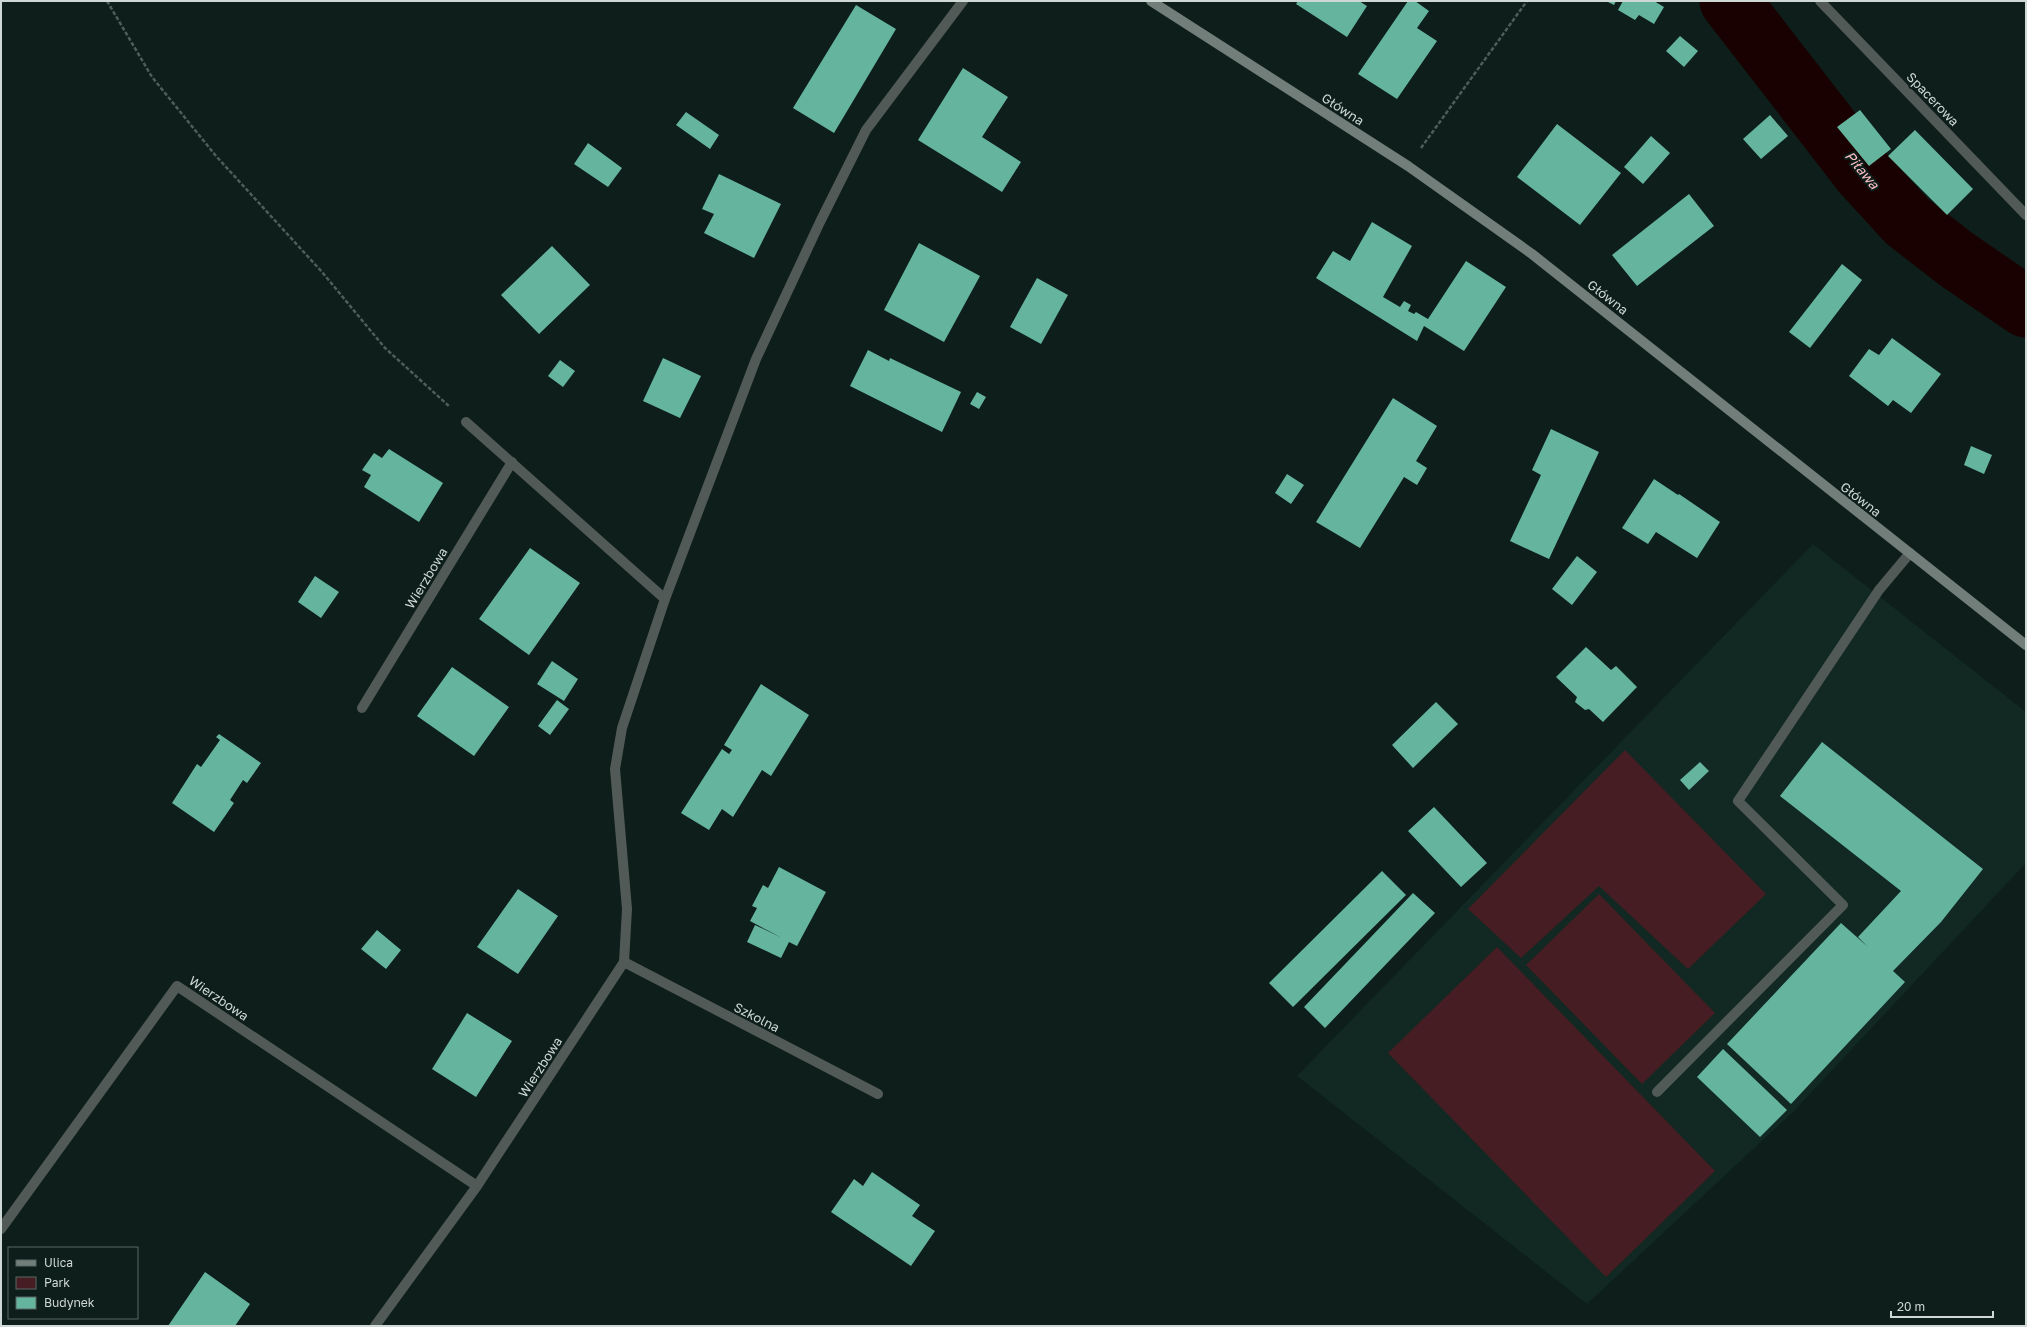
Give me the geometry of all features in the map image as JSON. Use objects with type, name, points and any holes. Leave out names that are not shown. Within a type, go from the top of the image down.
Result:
[{"type":"main road","name":"Główna","points":[[1151,1],[1408,166],[1532,254],[2026,645]]},
{"type":"street","points":[[624,962],[627,909],[615,769],[622,728],[665,599],[756,359],[866,130],[963,1]]},
{"type":"street","name":"Spacerowa","points":[[1820,1],[2026,215]]},
{"type":"street","points":[[466,422],[665,599]]},
{"type":"street","name":"Wierzbowa","points":[[362,708],[512,462]]},
{"type":"street","points":[[1657,1092],[1843,904],[1738,801],[1879,590],[1910,553]]},
{"type":"street","name":"Wierzbowa","points":[[375,1326],[478,1186],[624,962]]},
{"type":"street","name":"Szkolna","points":[[624,962],[878,1094]]},
{"type":"street","name":"Wierzbowa","points":[[1,1229],[177,986],[478,1186]]},
{"type":"path","points":[[107,1],[152,78],[216,156],[322,272],[385,348],[466,422]]},
{"type":"path","points":[[1408,166],[1527,1]]},
{"type":"shaded area","points":[[1813,544],[2026,712],[2026,863],[1793,1112],[1587,1304],[1297,1076]]},
{"type":"green space","points":[[1625,750],[1766,894],[1688,969],[1599,886],[1521,958],[1468,909]]},
{"type":"green space","points":[[1599,894],[1715,1013],[1642,1084],[1526,965]]},
{"type":"green space","points":[[1497,947],[1715,1171],[1606,1277],[1388,1053]]},
{"type":"building","points":[[1298,1],[1359,1],[1367,6],[1347,37],[1296,4]]},
{"type":"building","points":[[1408,1],[1415,1],[1429,11],[1417,28],[1437,41],[1397,99],[1358,74]]},
{"type":"building","points":[[1606,1],[1616,1],[1614,5]]},
{"type":"building","points":[[1623,1],[1654,1],[1664,7],[1654,24],[1639,15],[1635,20],[1618,10]]},
{"type":"building","points":[[856,5],[896,29],[834,133],[793,108]]},
{"type":"building","points":[[1680,36],[1698,51],[1684,67],[1666,51]]},
{"type":"building","points":[[963,68],[1008,97],[982,137],[1021,162],[1002,192],[918,140]]},
{"type":"building","points":[[1860,110],[1891,149],[1869,166],[1837,127]]},
{"type":"building","points":[[686,112],[719,135],[710,149],[676,125]]},
{"type":"building","points":[[1770,115],[1788,136],[1761,159],[1743,139]]},
{"type":"building","points":[[1557,124],[1621,173],[1580,225],[1517,177]]},
{"type":"building","points":[[1915,130],[1973,189],[1947,215],[1888,156]]},
{"type":"building","points":[[1651,136],[1670,153],[1643,184],[1624,167]]},
{"type":"building","points":[[588,143],[622,168],[608,187],[574,164]]},
{"type":"building","points":[[719,174],[781,204],[754,258],[704,233],[714,214],[702,209]]},
{"type":"building","points":[[1689,194],[1714,226],[1637,286],[1612,255]]},
{"type":"building","points":[[1372,222],[1412,246],[1383,297],[1400,307],[1404,301],[1411,305],[1408,311],[1414,314],[1416,312],[1428,319],[1466,261],[1506,287],[1464,351],[1424,326],[1417,341],[1316,278],[1333,251],[1350,261]]},
{"type":"building","points":[[919,243],[980,276],[944,342],[884,310]]},
{"type":"building","points":[[552,246],[590,285],[539,334],[501,295]]},
{"type":"building","points":[[1842,264],[1862,280],[1810,348],[1789,332]]},
{"type":"building","points":[[1037,278],[1068,295],[1041,344],[1010,327]]},
{"type":"building","points":[[1892,338],[1941,374],[1911,413],[1893,400],[1888,406],[1849,376],[1869,349],[1879,355]]},
{"type":"building","points":[[868,350],[889,361],[890,358],[961,392],[942,432],[850,386]]},
{"type":"building","points":[[663,358],[701,376],[680,418],[643,401]]},
{"type":"building","points":[[560,360],[575,371],[563,387],[548,376]]},
{"type":"building","points":[[977,392],[986,397],[979,409],[970,404]]},
{"type":"building","points":[[1393,398],[1437,426],[1416,461],[1427,468],[1417,485],[1404,477],[1360,548],[1316,522]]},
{"type":"building","points":[[1551,429],[1599,452],[1549,559],[1510,541],[1541,475],[1532,470]]},
{"type":"building","points":[[1971,446],[1992,455],[1984,474],[1964,465]]},
{"type":"building","points":[[389,449],[443,483],[419,522],[364,487],[371,475],[362,470],[374,453],[382,458]]},
{"type":"building","points":[[1287,474],[1304,485],[1291,504],[1275,493]]},
{"type":"building","points":[[1654,479],[1720,522],[1697,558],[1656,532],[1648,544],[1622,528]]},
{"type":"building","points":[[530,548],[580,583],[529,655],[479,619]]},
{"type":"building","points":[[1577,556],[1597,572],[1572,605],[1552,589]]},
{"type":"building","points":[[315,576],[339,592],[321,618],[298,602]]},
{"type":"building","points":[[1586,647],[1611,670],[1616,666],[1637,687],[1603,722],[1589,709],[1585,710],[1575,702],[1577,697],[1556,677]]},
{"type":"building","points":[[552,661],[578,679],[564,701],[537,684]]},
{"type":"building","points":[[452,667],[509,707],[474,756],[417,716]]},
{"type":"building","points":[[761,684],[809,715],[771,776],[762,770],[733,817],[722,809],[709,830],[681,813],[722,749],[729,754],[732,750],[724,745]]},
{"type":"building","points":[[557,700],[569,709],[550,735],[538,726]]},
{"type":"building","points":[[1436,702],[1458,724],[1413,768],[1392,745]]},
{"type":"building","points":[[219,734],[261,763],[247,783],[243,780],[230,800],[234,803],[214,832],[172,803],[197,764],[201,767],[220,740],[216,737]]},
{"type":"building","points":[[1822,742],[1983,869],[1941,922],[1893,971],[1905,982],[1791,1104],[1727,1044],[1841,923],[1868,947],[1858,937],[1901,891],[1780,796]]},
{"type":"building","points":[[1700,762],[1709,771],[1689,790],[1680,780]]},
{"type":"building","points":[[1434,807],[1487,863],[1461,887],[1408,831]]},
{"type":"building","points":[[779,867],[826,892],[797,946],[789,942],[781,958],[747,942],[755,925],[782,938],[750,921],[757,908],[752,906],[763,885],[768,888]]},
{"type":"building","points":[[1382,871],[1406,895],[1293,1007],[1269,983]]},
{"type":"building","points":[[518,889],[558,916],[518,974],[477,947]]},
{"type":"building","points":[[1413,893],[1435,913],[1325,1028],[1304,1007]]},
{"type":"building","points":[[377,930],[401,950],[386,969],[361,949]]},
{"type":"building","points":[[467,1013],[512,1041],[476,1097],[432,1069]]},
{"type":"building","points":[[1723,1049],[1787,1110],[1760,1137],[1697,1077]]},
{"type":"building","points":[[872,1172],[920,1205],[912,1216],[935,1231],[911,1266],[831,1212],[854,1179],[863,1186]]},
{"type":"building","points":[[205,1272],[250,1304],[235,1326],[168,1326]]},
{"type":"waterway","name":"Piława","points":[[1730,1],[1864,174],[1907,221],[1956,259],[2026,307]]}]
